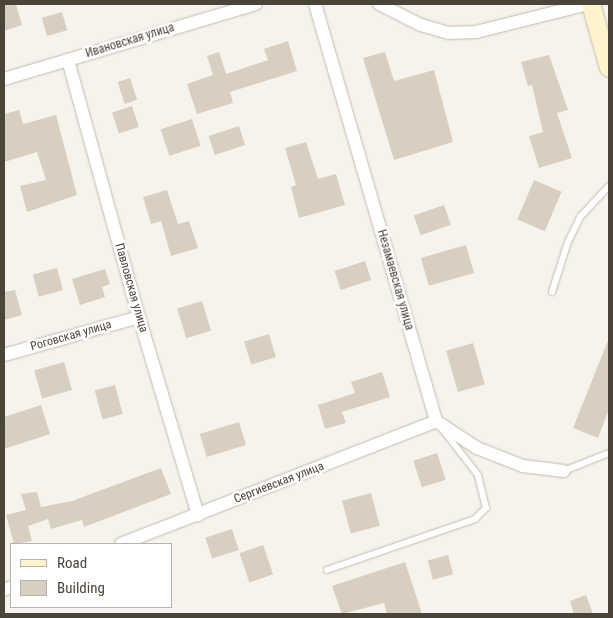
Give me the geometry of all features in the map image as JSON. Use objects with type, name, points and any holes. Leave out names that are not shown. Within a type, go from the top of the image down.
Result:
[{"type":"street","name":"Ивановская улица","points":[[4,79],[256,4]]},
{"type":"street","name":"Незамаевская улица","points":[[315,4],[436,421]]},
{"type":"street","points":[[379,4],[420,25],[449,33],[476,32],[589,4],[609,68]]},
{"type":"street","name":"Павловская улица","points":[[68,60],[139,317],[198,514]]},
{"type":"street","name":"Роговская улица","points":[[4,355],[139,317]]},
{"type":"street","points":[[436,421],[477,448],[523,466],[564,471]]},
{"type":"street","name":"Сергиевская улица","points":[[124,543],[436,421]]},
{"type":"lane","points":[[552,292],[580,217],[609,186]]},
{"type":"lane","points":[[327,570],[475,519],[486,508],[478,475],[436,421]]},
{"type":"lane","points":[[564,471],[609,453]]},
{"type":"building","points":[[4,4],[16,4],[22,25],[4,31]]},
{"type":"building","points":[[62,12],[67,30],[47,36],[42,18]]},
{"type":"building","points":[[288,41],[297,71],[230,92],[233,103],[197,114],[187,84],[213,75],[207,56],[219,52],[226,74],[268,60],[264,49]]},
{"type":"building","points":[[385,52],[394,81],[434,70],[453,142],[394,160],[363,58]]},
{"type":"building","points":[[549,55],[568,110],[557,113],[572,158],[539,168],[529,136],[543,132],[532,85],[528,86],[521,62]]},
{"type":"building","points":[[130,78],[137,100],[125,104],[118,82]]},
{"type":"building","points":[[132,106],[139,127],[119,133],[112,112]]},
{"type":"building","points":[[19,110],[23,124],[56,115],[77,195],[27,212],[20,186],[46,180],[37,152],[4,162],[4,114]]},
{"type":"building","points":[[192,119],[201,146],[169,156],[161,129]]},
{"type":"building","points":[[239,126],[245,145],[215,155],[209,136]]},
{"type":"building","points":[[306,142],[318,179],[336,174],[345,205],[299,218],[291,187],[296,185],[285,148]]},
{"type":"building","points":[[534,180],[562,192],[545,231],[517,220]]},
{"type":"building","points":[[167,190],[178,224],[189,221],[198,248],[171,256],[161,221],[151,224],[143,197]]},
{"type":"building","points":[[444,205],[451,225],[421,235],[414,215]]},
{"type":"building","points":[[466,245],[474,273],[429,286],[421,258]]},
{"type":"building","points":[[365,261],[371,280],[341,290],[335,271]]},
{"type":"building","points":[[57,268],[63,290],[39,297],[33,274]]},
{"type":"building","points":[[105,269],[110,284],[102,287],[105,297],[80,305],[72,279]]},
{"type":"building","points":[[15,290],[22,315],[4,320],[4,292]]},
{"type":"building","points":[[202,301],[211,331],[186,338],[177,309]]},
{"type":"building","points":[[269,334],[276,357],[251,365],[244,342]]},
{"type":"building","points":[[609,338],[609,409],[598,438],[573,428]]},
{"type":"building","points":[[473,343],[485,384],[458,392],[446,351]]},
{"type":"building","points":[[64,362],[72,390],[42,398],[34,371]]},
{"type":"building","points":[[382,372],[390,397],[342,412],[346,423],[325,429],[318,405],[355,393],[351,382]]},
{"type":"building","points":[[115,385],[123,414],[102,419],[95,390]]},
{"type":"building","points":[[41,405],[50,434],[4,449],[4,417]]},
{"type":"building","points":[[239,422],[246,445],[207,457],[200,434]]},
{"type":"building","points":[[437,453],[446,480],[422,487],[413,461]]},
{"type":"building","points":[[161,468],[171,494],[84,527],[82,520],[51,529],[48,519],[28,526],[32,541],[14,543],[6,515],[26,510],[21,494],[37,492],[41,507],[72,501]]},
{"type":"building","points":[[371,493],[380,526],[351,534],[342,501]]},
{"type":"building","points":[[232,529],[239,550],[212,559],[205,538]]},
{"type":"building","points":[[263,545],[273,574],[249,582],[239,553]]},
{"type":"building","points":[[448,555],[453,574],[433,580],[428,560]]},
{"type":"building","points":[[405,562],[422,614],[387,614],[384,603],[342,614],[332,586]]},
{"type":"building","points":[[586,595],[593,614],[574,614],[570,601]]}]
